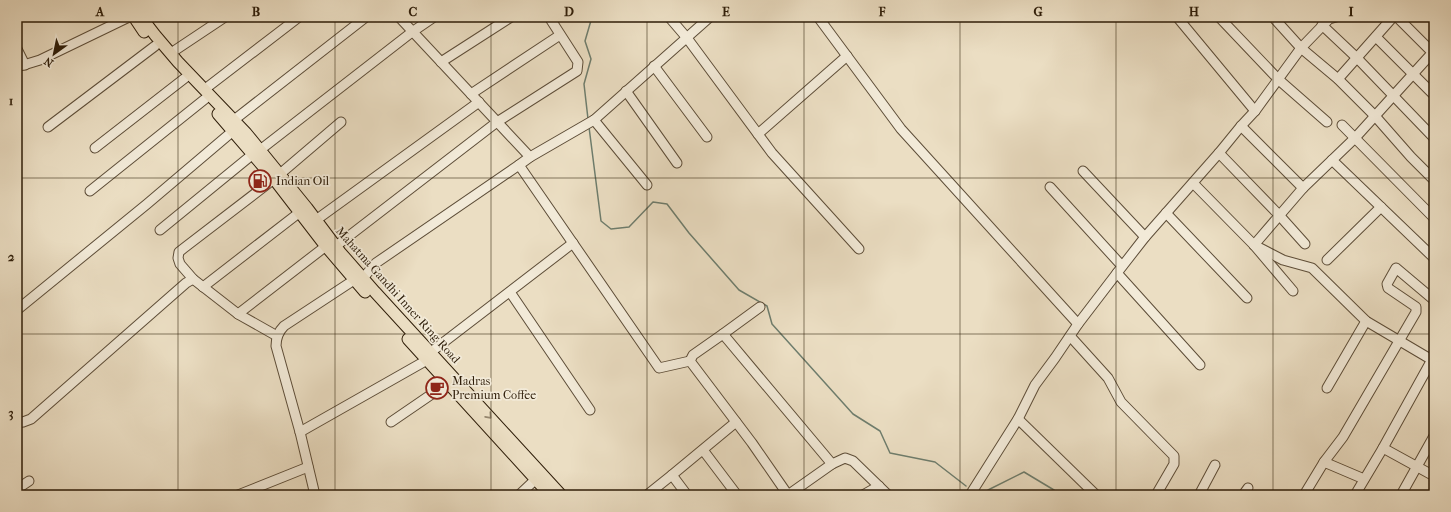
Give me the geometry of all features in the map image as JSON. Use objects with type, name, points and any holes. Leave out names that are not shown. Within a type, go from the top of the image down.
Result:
[{"type":"main road","name":"Mahatma Gandhi Inner Ring Road","points":[[134,17],[155,46],[185,78],[205,94]]},
{"type":"main road","name":"Mahatma Gandhi Inner Ring Road","points":[[143,17],[155,35],[205,94],[234,125],[277,177],[316,220],[331,246]]},
{"type":"main road","name":"Mahatma Gandhi Inner Ring Road","points":[[277,177],[300,212],[358,279],[561,495]]},
{"type":"main road","name":"Mahatma Gandhi Inner Ring Road","points":[[429,356],[448,383],[550,495]]},
{"type":"street","points":[[17,49],[21,66],[40,60],[129,17]]},
{"type":"street","points":[[171,53],[225,17]]},
{"type":"street","points":[[90,191],[299,17]]},
{"type":"street","points":[[17,310],[147,204],[234,125],[366,17]]},
{"type":"street","points":[[399,17],[530,157]]},
{"type":"street","points":[[160,230],[257,152],[412,32],[434,17]]},
{"type":"street","points":[[441,62],[511,17]]},
{"type":"street","points":[[238,314],[497,122],[578,71],[578,62],[549,17]]},
{"type":"street","points":[[669,17],[687,38],[772,153],[859,249]]},
{"type":"street","points":[[315,495],[300,432],[276,346],[277,336],[284,326],[358,279],[376,263],[530,157],[590,123],[710,17]]},
{"type":"street","points":[[818,17],[901,129],[1078,324]]},
{"type":"street","points":[[1177,17],[1255,111]]},
{"type":"street","points":[[1219,17],[1279,80],[1327,122]]},
{"type":"street","points":[[1273,17],[1301,48],[1338,79],[1375,116],[1411,157],[1434,180]]},
{"type":"street","points":[[1338,79],[1394,17]]},
{"type":"street","points":[[1254,245],[1303,188],[1355,138],[1433,53],[1397,17]]},
{"type":"street","points":[[970,495],[1018,419],[1035,385],[1119,269],[1255,111],[1301,48],[1322,25],[1331,18]]},
{"type":"street","points":[[1322,25],[1357,58],[1434,138]]},
{"type":"street","points":[[471,94],[560,35]]},
{"type":"street","points":[[1376,37],[1434,95]]},
{"type":"street","points":[[48,127],[155,46]]},
{"type":"street","points":[[758,134],[847,56]]},
{"type":"street","points":[[654,66],[707,137]]},
{"type":"street","points":[[96,148],[185,78]]},
{"type":"street","points":[[626,92],[677,163]]},
{"type":"street","points":[[316,220],[479,102]]},
{"type":"street","points":[[277,336],[238,314],[193,279],[180,264],[178,258],[179,252],[277,177],[341,122]]},
{"type":"street","points":[[590,123],[647,185]]},
{"type":"street","points":[[1342,125],[1434,218]]},
{"type":"street","points":[[1241,126],[1303,188]]},
{"type":"street","points":[[1220,153],[1305,244]]},
{"type":"street","points":[[1332,160],[1434,258]]},
{"type":"street","points":[[518,165],[574,243],[659,368],[690,361]]},
{"type":"street","points":[[1083,171],[1145,237]]},
{"type":"street","points":[[1193,183],[1254,245],[1293,291]]},
{"type":"street","points":[[1050,187],[1200,365]]},
{"type":"street","points":[[1327,260],[1381,207]]},
{"type":"street","points":[[203,287],[300,212]]},
{"type":"street","points":[[1166,213],[1247,298]]},
{"type":"street","points":[[300,432],[429,356],[574,243]]},
{"type":"street","points":[[1254,245],[1283,260],[1312,268],[1366,321],[1433,358],[1355,495]]},
{"type":"street","points":[[1304,495],[1324,462],[1343,437],[1416,312],[1416,307],[1388,288],[1388,284],[1396,268],[1434,300]]},
{"type":"street","points":[[17,422],[23,422],[31,419],[186,283],[193,279]]},
{"type":"street","points":[[510,292],[590,410]]},
{"type":"street","points":[[690,361],[693,355],[760,306]]},
{"type":"street","points":[[1327,388],[1366,321]]},
{"type":"street","points":[[723,334],[832,464]]},
{"type":"street","points":[[1070,336],[1108,378],[1122,402],[1174,456],[1174,464],[1156,495]]},
{"type":"street","points":[[690,361],[788,495],[832,464],[848,458],[888,495]]},
{"type":"street","points":[[391,422],[448,383]]},
{"type":"street","points":[[1018,419],[1096,495]]},
{"type":"street","points":[[646,495],[672,476],[736,422]]},
{"type":"street","points":[[1401,495],[1434,436]]},
{"type":"street","points":[[1383,448],[1434,476]]},
{"type":"street","points":[[703,450],[737,495]]},
{"type":"street","points":[[1324,462],[1364,479]]},
{"type":"street","points":[[1199,495],[1215,465]]},
{"type":"street","points":[[238,495],[308,468]]},
{"type":"street","points":[[672,476],[687,495]]},
{"type":"street","points":[[519,495],[536,479]]},
{"type":"street","points":[[17,489],[29,481]]},
{"type":"street","points":[[863,495],[879,486]]},
{"type":"waterway","points":[[588,119],[584,84],[591,59],[585,41],[592,17]]},
{"type":"waterway","points":[[589,127],[601,221],[611,229],[629,227],[653,202],[667,204],[689,233],[739,290],[767,306],[772,324],[853,414],[880,431],[890,453],[935,462],[966,486]]},
{"type":"waterway","points":[[988,490],[1024,472],[1054,490],[1057,495]]},
{"type":"place","name":"Indian Oil","points":[[260,181]]},
{"type":"place","name":"Madras Premium Coffee","points":[[437,388]]}]
